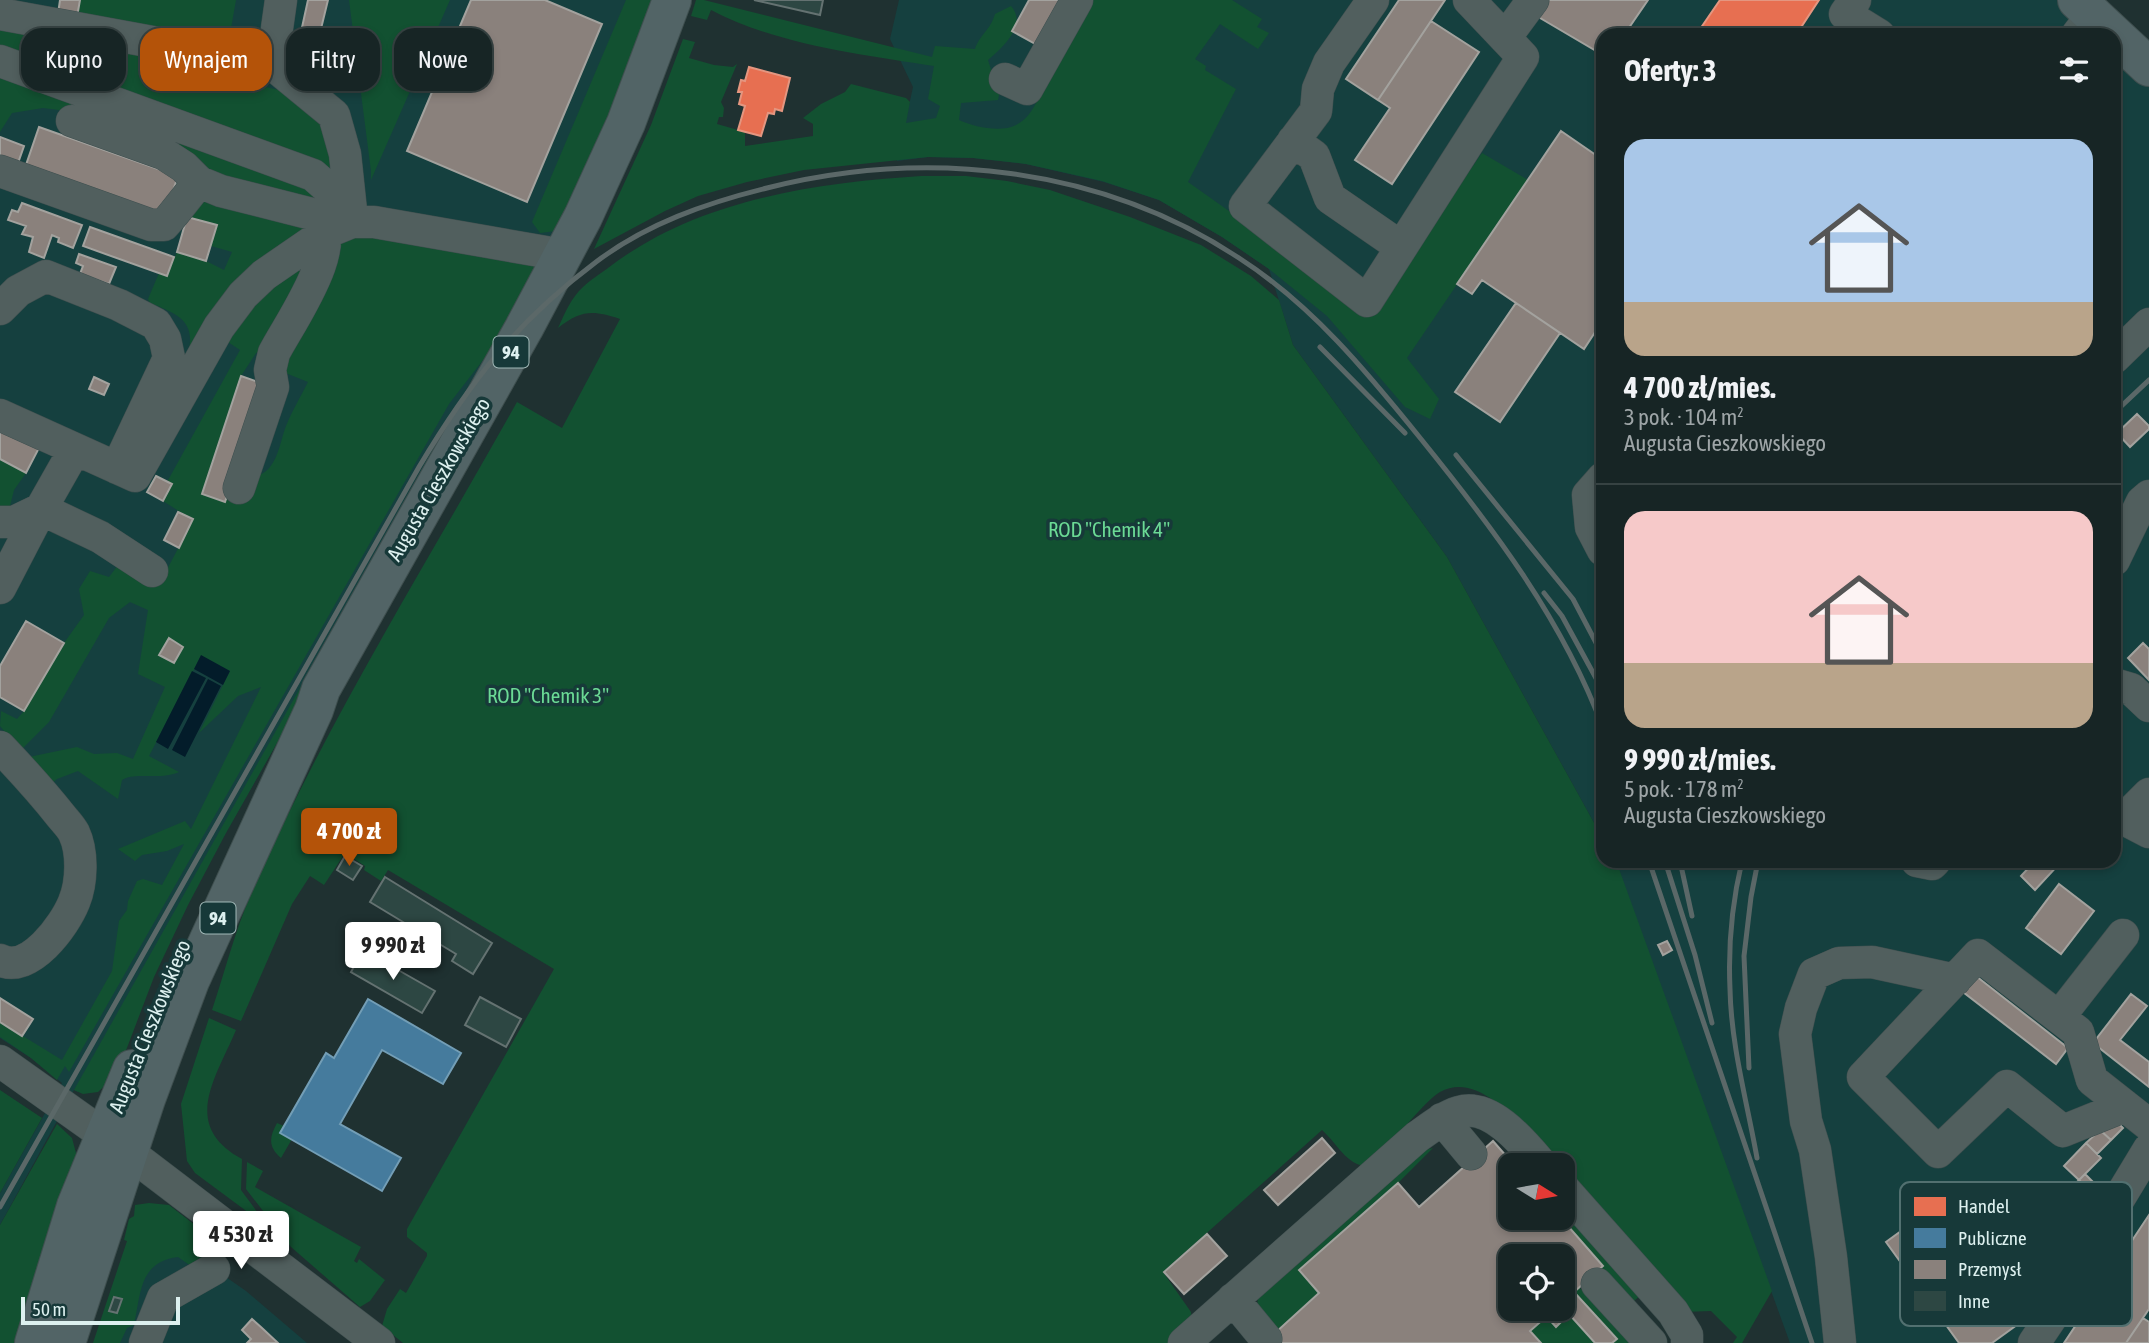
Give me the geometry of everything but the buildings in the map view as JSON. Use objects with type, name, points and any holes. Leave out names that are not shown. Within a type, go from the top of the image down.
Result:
[{"type":"main road","name":"Augusta Cieszkowskiego","points":[[34,1343],[74,1213],[116,1144],[314,710],[321,689],[563,255],[626,123],[671,0]]},
{"type":"main road","points":[[2082,16],[2098,28]]},
{"type":"main road","points":[[2121,46],[2149,67]]},
{"type":"main road","name":"Augusta Cieszkowskiego","points":[[66,1343],[116,1144]]},
{"type":"street","points":[[239,488],[273,387],[270,366],[279,343],[320,267],[325,249],[341,226],[345,154],[334,115],[272,64],[281,0]]},
{"type":"street","points":[[1005,79],[1027,89],[1077,0]]},
{"type":"street","points":[[1373,0],[1329,63],[1318,89],[1316,111],[1245,205],[1367,301],[1523,57],[1469,0]]},
{"type":"street","points":[[1505,38],[1533,0]]},
{"type":"street","points":[[1850,7],[1872,28]]},
{"type":"street","points":[[0,14],[140,40]]},
{"type":"street","points":[[0,61],[300,169],[322,181],[330,190],[341,226]]},
{"type":"street","points":[[72,121],[175,160],[199,182],[221,191],[312,214],[322,222],[341,226],[374,222],[563,255]]},
{"type":"street","points":[[1293,141],[1314,156],[1329,198],[1401,247]]},
{"type":"street","points":[[0,171],[151,225],[164,225],[169,221],[177,207],[199,182]]},
{"type":"street","points":[[0,415],[135,476],[219,327],[243,295],[264,275],[341,226]]},
{"type":"street","points":[[0,309],[18,291],[46,276],[118,305],[156,324],[165,339],[169,358],[117,468]]},
{"type":"street","points":[[2121,345],[2149,324]]},
{"type":"street","points":[[0,588],[75,449]]},
{"type":"street","points":[[1596,486],[1588,495],[1591,527],[1596,537]]},
{"type":"street","points":[[0,522],[14,522],[41,509]]},
{"type":"street","points":[[41,509],[100,537],[152,571]]},
{"type":"street","points":[[2121,546],[2138,512]]},
{"type":"street","points":[[2121,686],[2131,689],[2149,706]]},
{"type":"street","points":[[0,747],[75,834],[81,869],[75,901],[61,926],[43,947],[23,961],[0,960]]},
{"type":"street","points":[[2149,794],[2124,819],[2149,832]]},
{"type":"street","points":[[2059,1017],[2123,934]]},
{"type":"street","points":[[1978,955],[2078,1032],[2092,1080],[2137,1115],[2063,1131],[2007,1086],[1938,1152],[1863,1077],[1978,955]]},
{"type":"street","points":[[1840,1343],[1815,1150],[1805,1121],[1798,1072],[1795,1034],[1801,1009],[1814,974],[1839,963],[1872,962],[1955,980]]},
{"type":"street","points":[[0,1061],[116,1144],[379,1343]]},
{"type":"street","points":[[1184,1343],[1417,1137],[1442,1119],[1462,1110],[1486,1115],[1511,1129],[1532,1153]]},
{"type":"street","points":[[1442,1119],[1471,1154]]},
{"type":"street","points":[[2129,1182],[2149,1149]]},
{"type":"street","points":[[1575,1202],[1673,1312],[1687,1335],[1687,1343]]},
{"type":"street","points":[[145,1343],[163,1298],[214,1269]]},
{"type":"street","points":[[1597,1284],[1651,1343]]},
{"type":"street","points":[[1233,1299],[1266,1339]]},
{"type":"street","points":[[2034,1343],[2046,1326]]},
{"type":"shaded area","points":[[0,0],[658,0],[578,194],[316,674],[78,1092],[74,1090],[0,1225],[0,1193],[62,1083],[0,1038]]},
{"type":"shaded area","points":[[899,0],[2077,0],[2107,28],[1596,28],[1596,826],[1447,557],[1293,345],[1269,269],[1222,237],[1159,200],[1104,182],[1026,164],[973,158],[928,157],[897,161],[913,87],[890,39]]},
{"type":"shaded area","points":[[2121,41],[2149,67],[2149,1343],[1790,1343],[1618,868],[2121,868]]},
{"type":"shaded area","points":[[201,655],[230,671],[223,685],[194,669]]},
{"type":"shaded area","points":[[192,671],[206,678],[168,749],[156,742]]},
{"type":"shaded area","points":[[208,679],[221,686],[185,757],[172,750]]},
{"type":"shaded area","points":[[170,1238],[246,1291],[307,1343],[106,1343],[123,1324],[132,1294]]},
{"type":"green space","points":[[80,0],[236,0],[231,28],[140,28],[140,31],[77,17]]},
{"type":"green space","points":[[349,0],[450,0],[438,28],[394,28],[394,91],[410,91],[371,180],[361,91],[380,91],[380,28],[353,28]]},
{"type":"green space","points":[[626,0],[658,0],[634,64],[556,231],[540,233],[532,222]]},
{"type":"green space","points":[[696,0],[932,57],[935,46],[975,49],[995,14],[1011,6],[1017,21],[1015,28],[1006,43],[988,60],[993,76],[1001,85],[998,100],[961,103],[959,120],[980,127],[1003,129],[1016,125],[1028,115],[1091,0],[1232,0],[1262,19],[1257,27],[1269,33],[1258,49],[1220,24],[1195,59],[1206,66],[1205,70],[1236,89],[1188,182],[1270,240],[1338,293],[1388,288],[1482,153],[1528,180],[1407,358],[1439,399],[1430,419],[1405,407],[1327,316],[1269,269],[1222,237],[1159,200],[1102,181],[1026,164],[973,158],[928,157],[804,170],[698,196],[594,249],[651,125],[683,39],[695,42],[689,58],[714,65],[733,67],[737,64],[721,102],[724,108],[723,117],[719,117],[717,124],[745,132],[745,146],[813,136],[813,124],[803,118],[821,104],[845,92],[851,84],[906,98],[910,102],[906,123],[936,118],[940,106],[928,99],[934,66],[791,40],[736,22],[711,10],[707,20],[691,16]]},
{"type":"green space","points":[[0,19],[44,28],[21,28],[21,61],[0,54]]},
{"type":"green space","points":[[126,45],[140,48],[140,91],[279,90],[332,134],[345,176],[105,91],[126,91]]},
{"type":"green space","points":[[0,66],[21,74],[21,91],[69,91],[308,177],[329,204],[251,191],[67,111],[43,108],[12,113],[0,132]]},
{"type":"green space","points":[[921,176],[966,176],[1050,190],[1201,245],[1251,276],[1279,300],[1293,345],[1447,557],[1596,826],[1596,868],[1619,868],[1772,1291],[1742,1343],[1733,1343],[1737,1337],[1711,1311],[1683,1312],[1575,1189],[1575,1153],[1544,1153],[1505,1109],[1473,1089],[1457,1087],[1440,1092],[1424,1105],[1374,1165],[1365,1166],[1351,1161],[1322,1130],[1163,1272],[1191,1312],[1192,1320],[1174,1343],[403,1343],[382,1326],[387,1309],[400,1289],[406,1293],[427,1256],[427,1253],[407,1237],[407,1229],[554,969],[388,870],[381,881],[345,853],[324,885],[310,876],[292,904],[241,1021],[212,1010],[245,908],[280,830],[344,706],[517,402],[562,428],[620,319],[587,313],[558,328],[579,291],[642,245],[679,226],[757,199],[839,184]]},
{"type":"green space","points":[[194,195],[312,221],[188,353],[190,333],[187,326],[176,315],[150,303],[148,299],[159,273],[167,276],[177,252],[224,270],[232,252],[211,246],[216,225],[188,217],[184,227],[174,225]]},
{"type":"green space","points":[[354,231],[532,262],[536,270],[505,337],[483,360],[449,404],[69,1072],[65,1066],[57,1080],[0,1037],[0,1022],[62,1060],[112,971],[119,921],[127,910],[137,881],[143,879],[162,885],[184,844],[167,851],[142,855],[135,861],[118,849],[185,821],[191,829],[261,687],[238,696],[199,733],[230,671],[201,656],[149,756],[179,772],[163,776],[127,777],[122,780],[118,799],[78,771],[57,779],[48,787],[24,758],[77,747],[94,754],[117,753],[133,759],[165,687],[138,674],[148,610],[130,602],[109,618],[49,722],[18,753],[0,726],[1,711],[17,719],[24,711],[64,643],[84,615],[79,589],[90,571],[109,577],[125,556],[162,579],[193,520],[163,501],[172,485],[167,482],[240,350],[222,338],[233,314],[317,247],[274,347],[256,353],[241,376],[202,493],[225,502],[235,487],[265,472],[273,463],[288,420],[308,382],[283,372],[341,238]]},
{"type":"green space","points":[[0,459],[26,473],[14,490],[6,511],[0,510]]},
{"type":"green space","points":[[408,496],[316,674],[188,905],[154,977],[117,1074],[98,1092],[83,1094],[74,1090]]},
{"type":"green space","points":[[209,1018],[236,1030],[208,1100],[212,1131],[223,1146],[242,1159],[241,1190],[269,1228],[195,1173],[187,1161],[181,1104]]},
{"type":"green space","points":[[0,1090],[42,1118],[0,1193]]},
{"type":"green space","points":[[277,1123],[284,1126],[292,1139],[281,1158],[273,1149],[271,1141]]},
{"type":"green space","points":[[57,1124],[72,1138],[77,1157],[26,1343],[0,1343],[0,1225]]},
{"type":"green space","points":[[1433,1148],[1398,1183],[1300,1270],[1319,1293],[1276,1332],[1257,1308],[1258,1297],[1417,1152]]},
{"type":"green space","points":[[247,1162],[263,1171],[255,1187],[361,1247],[354,1261],[357,1263],[359,1259],[385,1280],[370,1301],[360,1307],[291,1247],[246,1189]]},
{"type":"green space","points":[[135,1205],[169,1205],[217,1242],[201,1273],[178,1257],[156,1265],[144,1281],[134,1325],[127,1328],[120,1343],[93,1343],[127,1241],[124,1240],[129,1219],[134,1216]]},
{"type":"green space","points":[[1575,1216],[1641,1295],[1630,1301],[1599,1270],[1603,1266],[1572,1230],[1575,1230]]},
{"type":"green space","points":[[1579,1287],[1630,1343],[1612,1343],[1617,1338],[1575,1291]]},
{"type":"green space","points":[[1542,1321],[1551,1321],[1556,1327],[1562,1321],[1575,1321],[1595,1343],[1541,1343],[1530,1331]]},
{"type":"railway","points":[[0,1207],[419,467],[476,381],[542,307],[596,262],[656,226],[722,201],[767,188],[827,176],[888,169],[950,168],[1010,174],[1070,185],[1129,203],[1185,227],[1239,258],[1314,318],[1401,414],[1524,576],[1568,650],[1596,710]]},
{"type":"railway","points":[[1320,347],[1405,433]]},
{"type":"railway","points":[[2121,406],[2149,380]]},
{"type":"railway","points":[[1456,455],[1573,599],[1596,643]]},
{"type":"railway","points":[[1544,593],[1562,616],[1596,678]]},
{"type":"railway","points":[[1651,868],[1812,1343]]},
{"type":"railway","points":[[1667,868],[1695,955],[1712,1023]]},
{"type":"railway","points":[[1682,868],[1692,916]]},
{"type":"railway","points":[[1741,868],[1730,941],[1731,1010],[1736,1052],[1757,1158]]},
{"type":"railway","points":[[1749,1068],[1744,956],[1757,868]]},
{"type":"park label","name":"ROD \"Chemik 4\"","points":[[1109,529]]},
{"type":"park label","name":"ROD \"Chemik 3\"","points":[[548,695]]}]
